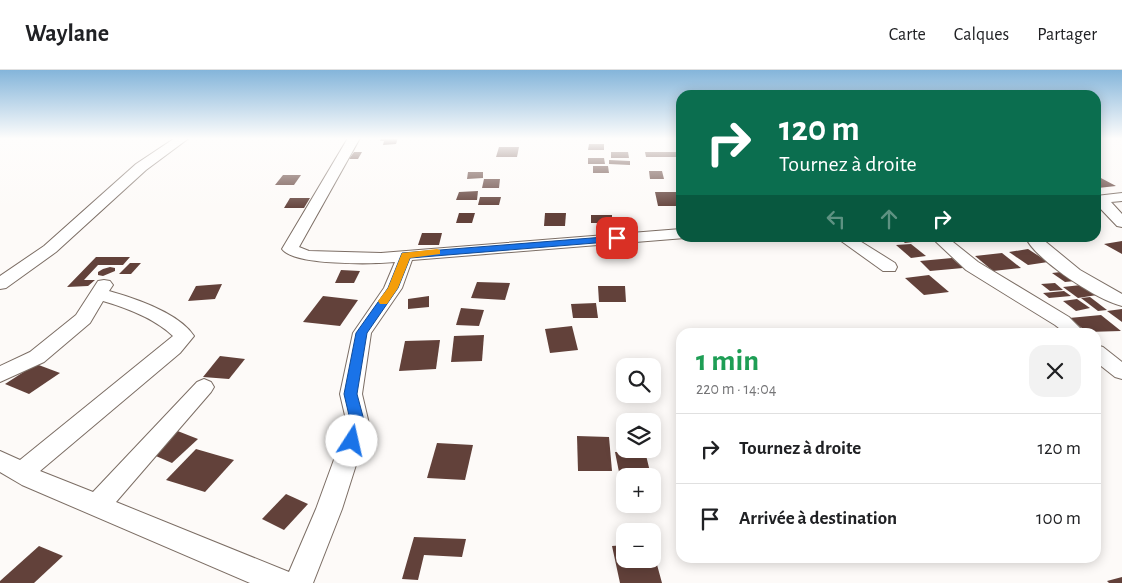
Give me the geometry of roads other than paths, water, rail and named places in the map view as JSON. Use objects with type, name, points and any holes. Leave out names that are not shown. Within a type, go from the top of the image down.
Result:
[{"type":"street","points":[[0,284],[50,249],[148,162]]},
{"type":"street","points":[[340,162],[290,249],[307,256],[381,258],[676,234]]},
{"type":"street","points":[[1101,200],[1122,197]]},
{"type":"street","points":[[1101,203],[1122,223]]},
{"type":"street","points":[[851,242],[889,267]]},
{"type":"street","points":[[944,242],[972,266],[1062,321],[1070,328]]},
{"type":"street","points":[[1037,242],[1051,258],[1094,288],[1122,301]]},
{"type":"street","points":[[299,583],[329,509],[358,424],[351,394],[362,333],[393,288],[406,255]]},
{"type":"street","points":[[0,375],[37,357],[82,319],[102,289],[114,297],[176,326],[184,336],[173,348],[11,467],[282,583]]},
{"type":"street","points":[[1101,356],[1122,372]]},
{"type":"street","points":[[97,505],[204,387]]}]
